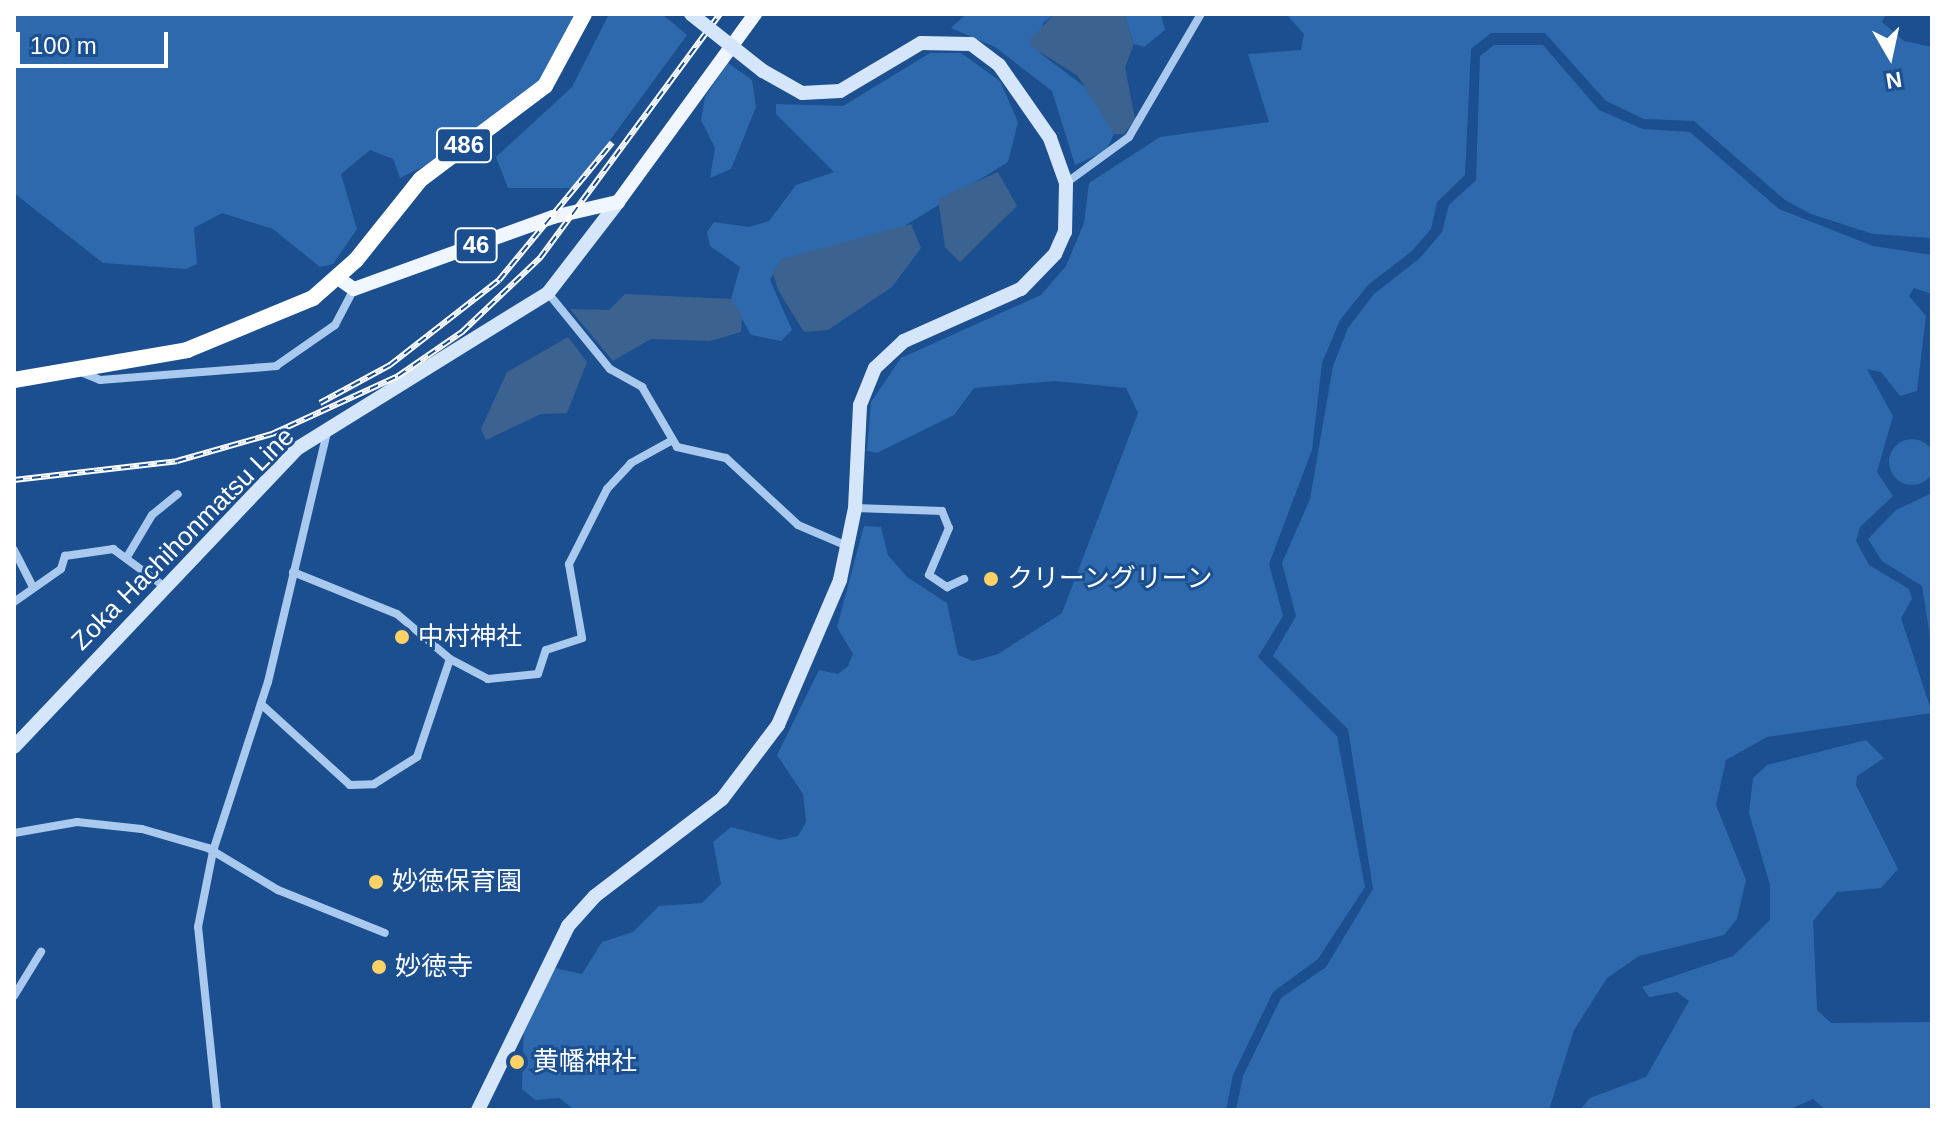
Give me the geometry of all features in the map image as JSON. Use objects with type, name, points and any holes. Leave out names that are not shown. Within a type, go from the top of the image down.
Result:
[{"type":"highway","name":"486","points":[[14,380],[83,373],[240,333],[338,278],[421,179],[545,86],[584,14]]},
{"type":"main road","points":[[618,202],[755,14]]},
{"type":"main road","name":"46","points":[[354,289],[553,217],[618,202]]},
{"type":"main road","points":[[338,278],[354,289]]},
{"type":"street","points":[[478,1110],[568,926],[595,896],[722,799],[760,755],[828,613],[855,508],[860,405],[875,368],[904,341],[987,310],[1041,273],[1065,232],[1066,183],[1036,114],[999,65],[971,44],[921,43],[840,91],[802,93],[763,71],[691,14]]},
{"type":"street","points":[[1066,183],[1129,137],[1201,14]]},
{"type":"street","name":"Zoka Hachihonmatsu Line","points":[[14,747],[298,448],[327,433],[548,293],[618,202]]},
{"type":"street","points":[[83,373],[100,380],[276,366],[335,325],[354,289]]},
{"type":"street","points":[[548,293],[610,369],[642,387],[671,441],[726,458],[798,525],[847,546]]},
{"type":"street","points":[[217,1110],[198,927],[213,851],[261,704],[327,433]]},
{"type":"street","points":[[293,572],[397,614],[450,659],[507,680],[538,674],[546,650],[582,638],[569,564],[623,470],[671,441]]},
{"type":"street","points":[[127,557],[152,515],[178,494]]},
{"type":"street","points":[[855,508],[942,511],[949,528],[929,575],[947,587],[964,579]]},
{"type":"street","points":[[14,602],[61,569],[65,556],[113,549],[165,587]]},
{"type":"street","points":[[14,550],[33,587]]},
{"type":"street","points":[[261,704],[350,785],[374,784],[417,757],[450,659]]},
{"type":"street","points":[[14,833],[77,822],[142,829],[213,851],[278,890],[385,933]]},
{"type":"street","points":[[14,996],[41,952]]},
{"type":"shaded area","points":[[14,14],[580,14],[546,77],[445,156],[400,178],[393,159],[370,150],[341,174],[357,229],[333,264],[320,267],[273,229],[222,213],[194,228],[197,264],[186,269],[103,263],[14,193]]},
{"type":"shaded area","points":[[609,14],[662,14],[687,35],[575,188],[508,188],[496,157],[572,87]]},
{"type":"shaded area","points":[[966,14],[1055,14],[1043,23],[1040,53],[1093,93],[1114,134],[1106,151],[1075,165],[1052,91],[995,47],[951,28]]},
{"type":"shaded area","points":[[1055,14],[1124,14],[1134,44],[1125,67],[1135,119],[1124,134],[1114,134],[1078,76],[1032,47],[1030,39]]},
{"type":"shaded area","points":[[1124,14],[1161,14],[1165,30],[1144,47],[1134,44]]},
{"type":"shaded area","points":[[1286,14],[1886,14],[1882,22],[1904,41],[1932,47],[1932,238],[1873,234],[1811,214],[1785,200],[1694,121],[1644,119],[1606,101],[1545,33],[1491,33],[1471,49],[1465,175],[1437,202],[1431,229],[1412,251],[1368,285],[1340,320],[1322,363],[1312,450],[1269,564],[1283,616],[1258,657],[1337,736],[1365,887],[1318,959],[1273,992],[1233,1075],[1226,1110],[575,1110],[559,1098],[535,1100],[522,1089],[524,1020],[555,968],[582,974],[602,942],[633,932],[659,906],[702,903],[721,884],[713,842],[731,827],[780,840],[798,836],[806,822],[803,794],[777,755],[819,670],[838,674],[848,666],[853,654],[837,627],[864,526],[881,527],[888,555],[907,577],[947,603],[958,655],[973,661],[998,654],[1062,613],[1138,413],[1126,388],[1055,381],[974,388],[954,415],[877,453],[867,451],[871,402],[901,358],[1041,295],[1066,266],[1084,223],[1089,183],[1160,137],[1269,122],[1248,54],[1301,50],[1304,34]]},
{"type":"shaded area","points":[[1494,45],[1543,45],[1599,110],[1643,129],[1690,132],[1779,209],[1873,246],[1932,255],[1932,294],[1914,288],[1909,296],[1926,316],[1917,391],[1900,396],[1881,372],[1867,369],[1893,416],[1877,472],[1893,496],[1860,527],[1856,541],[1869,565],[1909,589],[1912,599],[1901,618],[1932,713],[1767,737],[1726,760],[1716,805],[1746,880],[1737,919],[1724,935],[1639,956],[1607,978],[1574,1030],[1549,1110],[1236,1110],[1243,1076],[1281,998],[1326,967],[1373,889],[1348,729],[1273,656],[1296,616],[1282,563],[1310,499],[1333,366],[1348,328],[1374,294],[1420,258],[1442,232],[1449,205],[1476,180],[1480,56]]},
{"type":"shaded area","points":[[930,53],[961,53],[1000,81],[1018,122],[1008,162],[893,233],[782,259],[770,280],[792,330],[781,341],[751,335],[731,299],[740,267],[710,246],[707,232],[714,222],[749,227],[769,221],[796,185],[834,172],[776,114],[776,104],[843,106]]},
{"type":"shaded area","points":[[728,63],[752,80],[756,107],[731,169],[710,178],[715,148],[701,120],[705,97]]},
{"type":"shaded area","points":[[998,172],[1017,206],[960,262],[945,247],[938,199]]},
{"type":"shaded area","points":[[911,224],[921,248],[892,287],[828,330],[804,332],[778,290],[773,273],[782,259]]},
{"type":"shaded area","points":[[625,294],[731,299],[742,316],[741,332],[710,341],[651,339],[613,361],[570,309],[609,310]]},
{"type":"shaded area","points":[[568,337],[587,362],[567,413],[541,414],[486,440],[481,429],[507,372]]},
{"type":"shaded area","points":[[1912,439],[1928,446],[1935,462],[1928,478],[1912,485],[1896,478],[1889,462],[1896,446]]},
{"type":"shaded area","points":[[1932,493],[1932,649],[1922,586],[1882,561],[1868,539],[1896,510]]},
{"type":"shaded area","points":[[1866,740],[1884,758],[1857,776],[1856,785],[1898,869],[1881,888],[1837,892],[1813,921],[1817,1010],[1831,1023],[1932,1022],[1932,1110],[1826,1110],[1813,1099],[1788,1110],[1580,1110],[1590,1098],[1646,1077],[1689,1001],[1677,992],[1649,997],[1642,987],[1733,956],[1770,920],[1770,885],[1749,813],[1753,778],[1767,765]]},
{"type":"railway","points":[[14,480],[177,461],[272,434],[398,376],[462,332],[540,258],[720,14]]},
{"type":"railway","points":[[320,403],[390,365],[499,280],[612,143]]},
{"type":"place","name":"クリーングリーン","points":[[991,579]]},
{"type":"place","name":"中村神社","points":[[402,637]]},
{"type":"place","name":"妙徳保育園","points":[[376,882]]},
{"type":"place","name":"妙徳寺","points":[[379,967]]},
{"type":"place","name":"黄幡神社","points":[[517,1062]]}]
